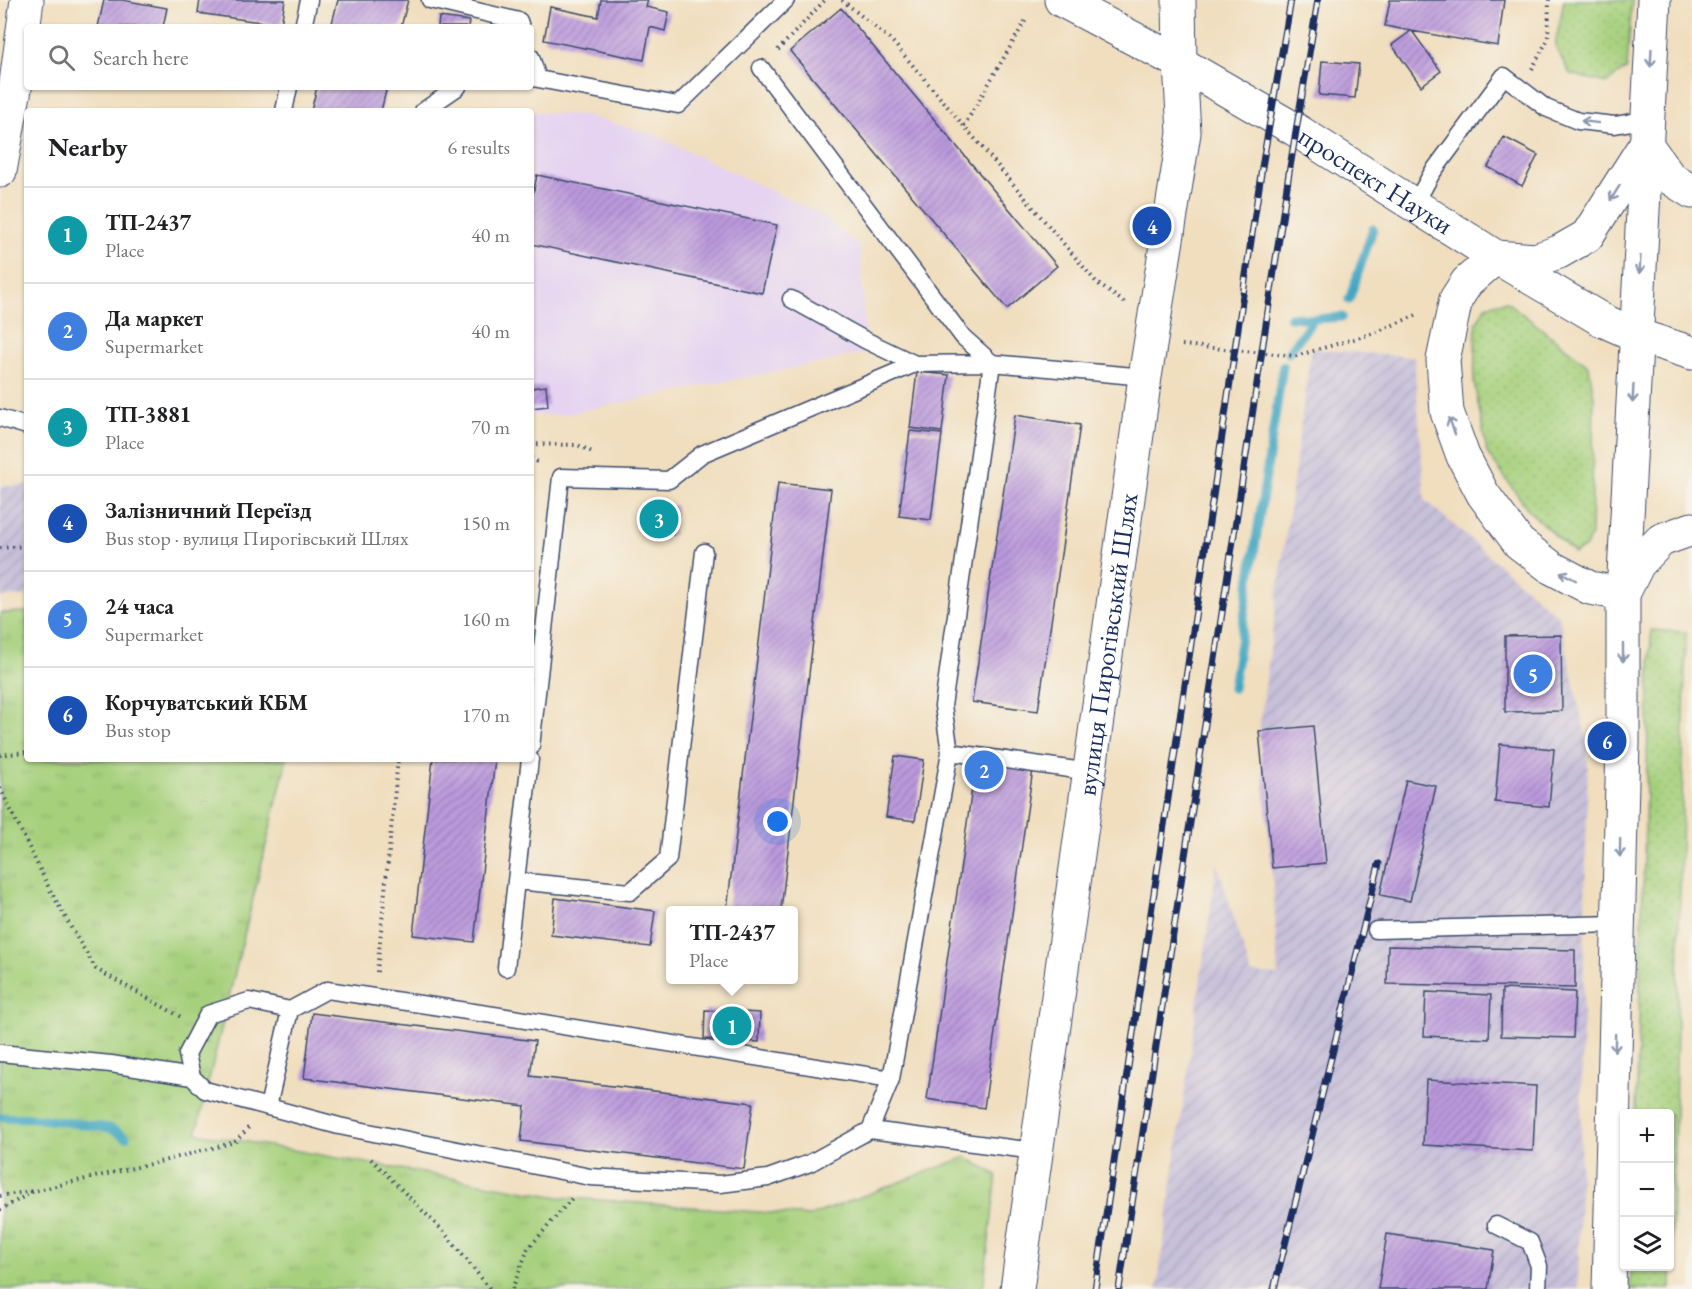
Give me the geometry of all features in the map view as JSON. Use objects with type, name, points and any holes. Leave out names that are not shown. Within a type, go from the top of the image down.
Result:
[{"type":"main road","points":[[0,171],[8,82],[27,0]]},
{"type":"main road","name":"проспект Науки","points":[[1061,0],[1180,63],[1296,130],[1602,320],[1636,335],[1692,353]]},
{"type":"main road","name":"вулиця Пирогівський Шлях","points":[[1017,1289],[1145,377],[1184,134],[1179,0]]},
{"type":"main road","points":[[1609,1289],[1623,743],[1623,594],[1654,0]]},
{"type":"main road","points":[[1647,131],[1670,178],[1692,192]]},
{"type":"main road","points":[[1623,594],[1590,588],[1552,568],[1519,543],[1483,494],[1463,456],[1448,412],[1443,360],[1456,299],[1467,282],[1496,256],[1535,260],[1559,252],[1587,236],[1647,131]]},
{"type":"main road","points":[[1623,594],[1638,564],[1661,540],[1692,530]]},
{"type":"lane","points":[[304,24],[309,0]]},
{"type":"lane","points":[[430,0],[519,21],[520,24]]},
{"type":"lane","points":[[534,78],[678,105],[786,0]]},
{"type":"lane","points":[[761,68],[963,338],[992,363]]},
{"type":"lane","points":[[1415,204],[1432,173],[1504,76],[1546,108],[1578,121],[1647,131]]},
{"type":"lane","points":[[285,108],[288,90]]},
{"type":"lane","points":[[427,108],[454,90]]},
{"type":"lane","points":[[791,299],[865,340],[915,364]]},
{"type":"lane","points":[[870,1130],[891,1079],[951,752],[943,706],[992,363]]},
{"type":"lane","points":[[534,720],[561,477],[669,480],[702,454],[915,364],[992,363],[1145,377]]},
{"type":"lane","points":[[0,418],[24,425]]},
{"type":"lane","points":[[516,881],[630,892],[668,859],[704,552]]},
{"type":"lane","points":[[951,752],[1090,772]]},
{"type":"lane","points":[[506,968],[530,762]]},
{"type":"lane","points":[[1376,930],[1618,924]]},
{"type":"lane","points":[[192,1077],[187,1054],[207,1014],[249,1001],[290,1010],[327,990],[891,1079]]},
{"type":"lane","points":[[268,1107],[290,1010]]},
{"type":"lane","points":[[0,1053],[111,1064],[192,1077],[206,1090],[339,1126],[590,1178],[720,1184],[768,1178],[810,1163],[870,1130],[1035,1151]]},
{"type":"lane","points":[[1496,1225],[1530,1242],[1539,1266],[1538,1289]]},
{"type":"path","points":[[761,68],[825,0]]},
{"type":"path","points":[[842,0],[892,41],[1097,283],[1152,333],[1296,356],[1374,333],[1456,299]]},
{"type":"path","points":[[964,126],[1028,18]]},
{"type":"path","points":[[0,548],[24,546]]},
{"type":"path","points":[[0,755],[24,752]]},
{"type":"path","points":[[374,997],[398,762]]},
{"type":"path","points":[[0,788],[50,890],[96,969],[200,1028]]},
{"type":"path","points":[[0,1196],[34,1191],[236,1142],[268,1107]]},
{"type":"path","points":[[339,1126],[444,1232],[490,1289]]},
{"type":"path","points":[[512,1289],[528,1249],[590,1178]]},
{"type":"path","points":[[0,1210],[34,1191]]},
{"type":"shaded area","points":[[534,112],[584,115],[652,134],[820,214],[860,247],[866,353],[562,415],[534,415]]},
{"type":"shaded area","points":[[1311,349],[1414,357],[1425,500],[1559,617],[1588,747],[1578,1289],[1157,1289],[1217,863],[1251,973],[1278,975],[1272,868],[1259,731]]},
{"type":"shaded area","points":[[24,485],[24,596],[0,597],[0,487]]},
{"type":"green space","points":[[1564,0],[1632,0],[1627,68],[1606,83],[1570,74],[1555,46]]},
{"type":"green space","points":[[1506,301],[1589,366],[1594,398],[1591,535],[1586,547],[1574,553],[1530,512],[1487,453],[1474,382],[1476,323],[1486,306]]},
{"type":"green space","points":[[24,612],[24,762],[286,762],[196,1133],[559,1197],[810,1216],[966,1157],[997,1175],[983,1289],[0,1289],[0,613]]},
{"type":"green space","points":[[1651,630],[1686,632],[1674,1158],[1674,1109],[1636,1109]]},
{"type":"green space","points":[[1631,1271],[1671,1271],[1671,1289],[1630,1289]]},
{"type":"building","points":[[104,0],[122,0],[167,8],[164,24],[99,24]]},
{"type":"building","points":[[200,0],[285,0],[281,24],[198,13]]},
{"type":"building","points":[[338,0],[408,0],[402,24],[332,24]]},
{"type":"building","points":[[601,0],[648,0],[646,7],[669,12],[665,31],[650,27],[644,60],[544,40],[550,7],[598,17]]},
{"type":"building","points":[[1390,0],[1504,0],[1498,46],[1412,31],[1441,71],[1421,86],[1392,45],[1411,31],[1385,26]]},
{"type":"building","points":[[841,8],[1057,266],[1007,309],[790,51]]},
{"type":"building","points":[[439,17],[469,21],[468,24],[438,24]]},
{"type":"building","points":[[1322,61],[1359,64],[1355,98],[1319,95]]},
{"type":"building","points":[[316,90],[386,90],[382,108],[312,108]]},
{"type":"building","points":[[1504,137],[1538,155],[1522,186],[1488,167]]},
{"type":"building","points":[[537,175],[777,225],[762,293],[534,245],[534,190]]},
{"type":"building","points":[[917,372],[949,375],[942,432],[910,428]]},
{"type":"building","points":[[546,386],[548,406],[534,408],[534,388]]},
{"type":"building","points":[[1015,415],[1080,425],[1038,711],[972,702]]},
{"type":"building","points":[[910,431],[942,434],[931,520],[899,516]]},
{"type":"building","points":[[778,483],[831,489],[781,906],[727,906]]},
{"type":"building","points":[[645,504],[676,506],[673,535],[643,532]]},
{"type":"building","points":[[1561,635],[1562,711],[1505,712],[1505,636]]},
{"type":"building","points":[[1313,726],[1326,863],[1272,868],[1259,731]]},
{"type":"building","points":[[1500,744],[1554,749],[1549,807],[1495,802]]},
{"type":"building","points":[[895,756],[924,760],[915,821],[886,817]]},
{"type":"building","points":[[976,761],[1033,769],[984,1108],[927,1099]]},
{"type":"building","points":[[433,762],[495,762],[474,942],[413,935]]},
{"type":"building","points":[[1406,780],[1436,786],[1410,901],[1380,895]]},
{"type":"building","points":[[555,898],[655,911],[650,947],[551,935]]},
{"type":"building","points":[[1388,946],[1575,950],[1575,988],[1387,984]]},
{"type":"building","points":[[1502,989],[1575,992],[1573,1038],[1501,1036]]},
{"type":"building","points":[[1426,992],[1491,995],[1489,1039],[1424,1036]]},
{"type":"building","points":[[705,1010],[760,1013],[759,1042],[704,1039]]},
{"type":"building","points":[[312,1013],[535,1041],[530,1076],[753,1103],[744,1169],[521,1141],[525,1106],[304,1078]]},
{"type":"building","points":[[1426,1080],[1536,1086],[1533,1151],[1423,1145]]},
{"type":"building","points":[[1387,1234],[1494,1250],[1488,1289],[1378,1289]]},
{"type":"waterway","points":[[1349,300],[1373,229]]},
{"type":"waterway","points":[[1290,317],[1314,319],[1342,317]]},
{"type":"waterway","points":[[1288,353],[1314,319]]},
{"type":"waterway","points":[[1233,688],[1283,366]]},
{"type":"waterway","points":[[0,1117],[34,1118],[110,1128],[126,1137]]},
{"type":"railway","points":[[1095,1289],[1262,167],[1291,0]]},
{"type":"railway","points":[[1119,1289],[1289,173],[1318,0]]},
{"type":"railway","points":[[1274,1289],[1379,864]]},
{"type":"place","name":"Залізничний Переїзд","points":[[1152,226]]},
{"type":"place","name":"ТП-3881","points":[[659,519]]},
{"type":"place","name":"24 часа","points":[[1533,674]]},
{"type":"place","name":"Корчуватський КБМ","points":[[1607,741]]},
{"type":"place","name":"Да маркет","points":[[984,770]]},
{"type":"place","name":"ТП-2437","points":[[732,1026]]}]
